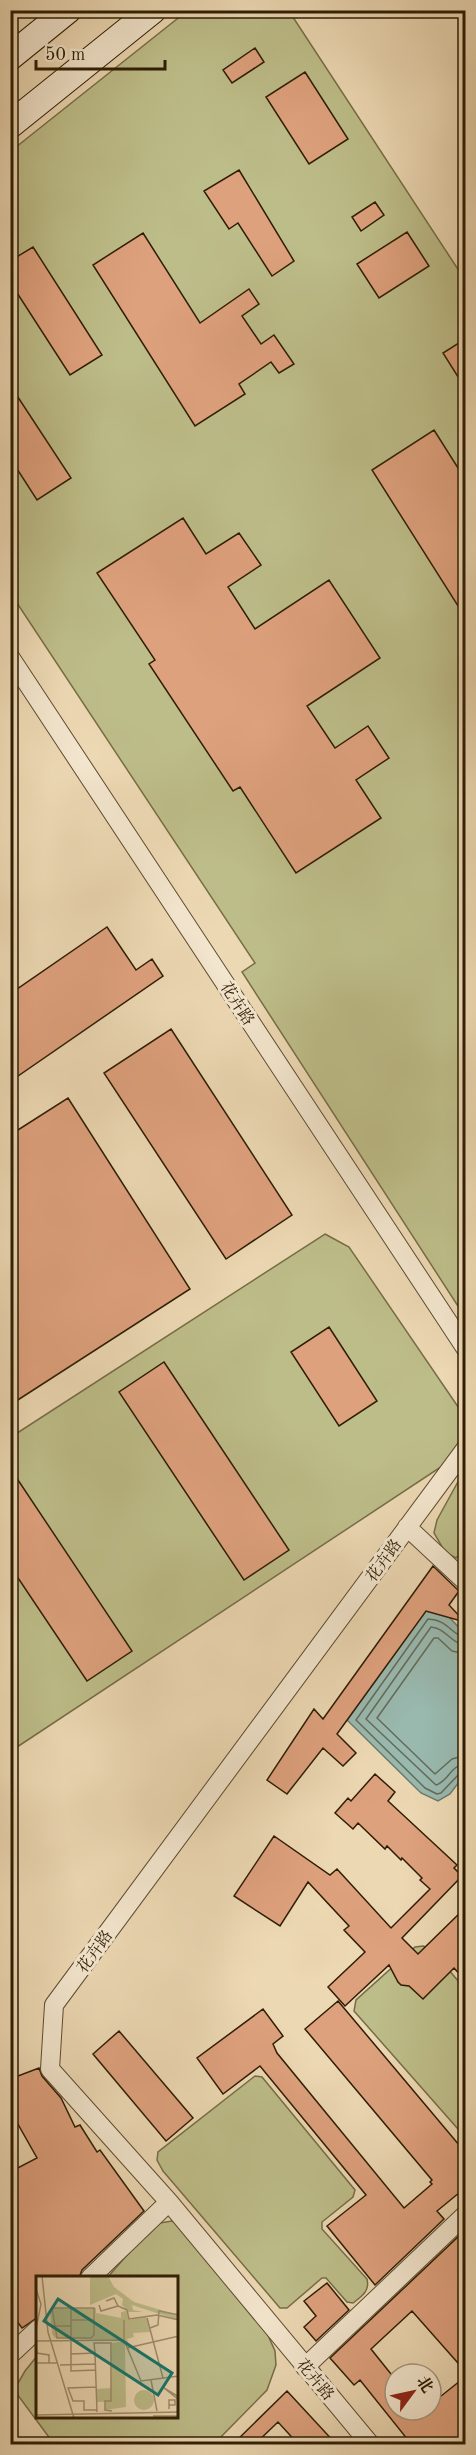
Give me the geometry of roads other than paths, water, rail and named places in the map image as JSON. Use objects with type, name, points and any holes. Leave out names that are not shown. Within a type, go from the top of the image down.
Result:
[{"type":"main road","points":[[10,57],[68,10]]},
{"type":"main road","points":[[10,125],[153,10]]},
{"type":"street","name":"花卉路","points":[[10,657],[465,1349]]},
{"type":"street","name":"花卉路","points":[[370,2445],[170,2202],[50,2069],[54,2005],[465,1448]]},
{"type":"street","points":[[407,1527],[465,1582]]},
{"type":"street","points":[[92,2276],[170,2202]]},
{"type":"street","points":[[305,2367],[465,2214]]},
{"type":"street","points":[[10,2355],[36,2331]]},
{"type":"water","points":[[426,1611],[449,1617],[465,1634],[465,1774],[450,1794],[438,1801],[421,1793],[347,1720]]}]
